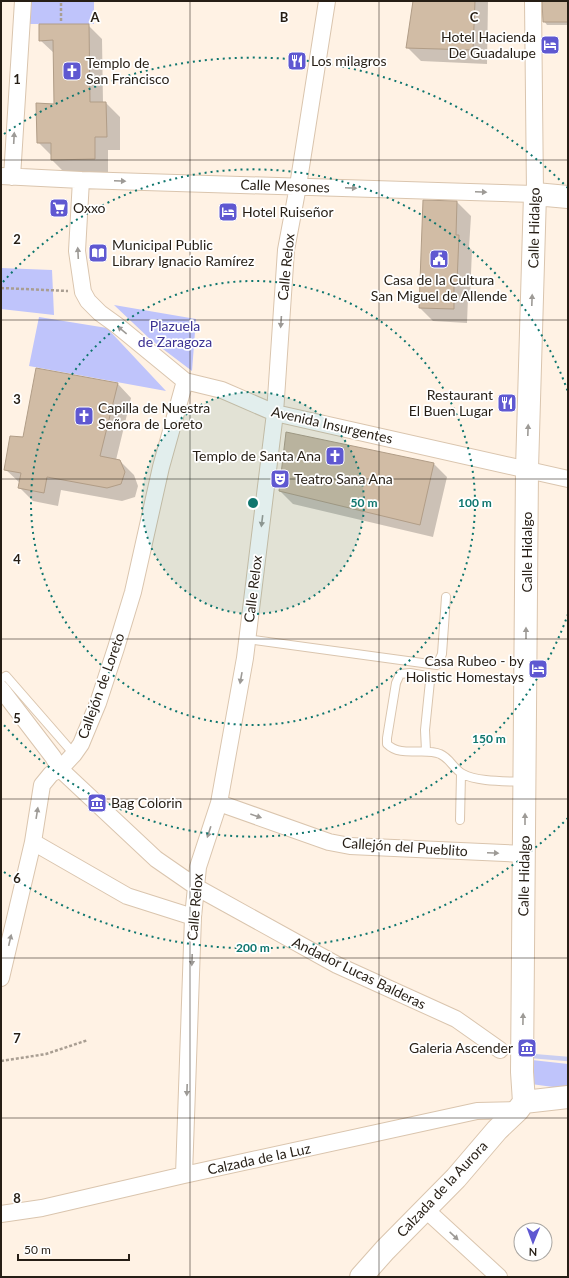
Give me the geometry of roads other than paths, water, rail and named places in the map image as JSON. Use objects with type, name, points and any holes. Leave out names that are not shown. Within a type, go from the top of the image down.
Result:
[{"type":"main road","name":"Calle Mesones","points":[[535,194],[568,197]]},
{"type":"main road","name":"Calle Hidalgo","points":[[521,1106],[525,854],[527,469],[535,194]]},
{"type":"main road","name":"Calzada de la Luz","points":[[521,1106],[568,1097]]},
{"type":"main road","name":"Calzada de la Aurora","points":[[361,1277],[385,1250],[456,1178],[497,1130],[521,1106]]},
{"type":"street","points":[[7,176],[23,1]]},
{"type":"street","name":"Calle Relox","points":[[184,1175],[193,917],[198,867],[219,803],[244,666],[275,413],[286,250],[298,186],[327,1]]},
{"type":"street","name":"Calle Hidalgo","points":[[533,1],[535,194]]},
{"type":"street","name":"Calle Mesones","points":[[7,176],[81,180],[535,194]]},
{"type":"street","name":"Avenida Insurgentes","points":[[81,180],[77,251],[83,292],[88,301],[100,313],[185,381],[222,390],[275,413],[568,479]]},
{"type":"street","name":"Callejón de Loreto","points":[[1,978],[33,842],[42,785],[51,774],[60,769],[74,754],[98,703],[133,592],[161,467],[185,381]]},
{"type":"street","name":"Andador Lucas Balderas","points":[[1,688],[53,757],[60,769],[156,859],[196,886],[337,965],[456,1019],[500,1050]]},
{"type":"street","name":"Callejón del Pueblito","points":[[219,803],[329,842],[350,846],[525,854]]},
{"type":"street","points":[[33,842],[127,896],[193,917]]},
{"type":"street","name":"Calzada de la Luz","points":[[1,1214],[42,1208],[184,1175],[477,1111],[521,1106]]},
{"type":"street","points":[[425,1209],[499,1277]]},
{"type":"lane","points":[[247,639],[437,665],[442,654],[446,597]]},
{"type":"lane","points":[[426,751],[425,730],[430,681],[428,676],[410,673],[400,674],[396,683],[387,744],[393,749],[421,752],[426,751],[441,754],[461,774],[472,778],[525,782]]},
{"type":"lane","points":[[1,679],[6,676],[74,754]]},
{"type":"lane","points":[[460,820],[461,774]]},
{"type":"waterway","points":[[532,1056],[568,1059]]},
{"type":"place","name":"Hotel Hacienda De Guadalupe","points":[[550,45]]},
{"type":"place","name":"Los milagros","points":[[297,61]]},
{"type":"place","name":"Templo de San Francisco","points":[[72,71]]},
{"type":"place","name":"Oxxo","points":[[59,208]]},
{"type":"place","name":"Hotel Ruiseñor","points":[[228,212]]},
{"type":"place","name":"Municipal Public Library Ignacio Ramírez","points":[[98,253]]},
{"type":"place","name":"Casa de la Cultura San Miguel de Allende","points":[[439,259]]},
{"type":"place","name":"Restaurant El Buen Lugar","points":[[507,403]]},
{"type":"place","name":"Capilla de Nuestra Señora de Loreto","points":[[84,416]]},
{"type":"place","name":"Templo de Santa Ana","points":[[335,456]]},
{"type":"place","name":"Teatro Sana Ana","points":[[280,479]]},
{"type":"place","name":"Casa Rubeo - by Holistic Homestays","points":[[538,669]]},
{"type":"place","name":"Bag Colorin","points":[[97,803]]},
{"type":"place","name":"Galeria Ascender","points":[[527,1048]]},
{"type":"park label","name":"Plazuela de Zaragoza","points":[[175,334]]}]
